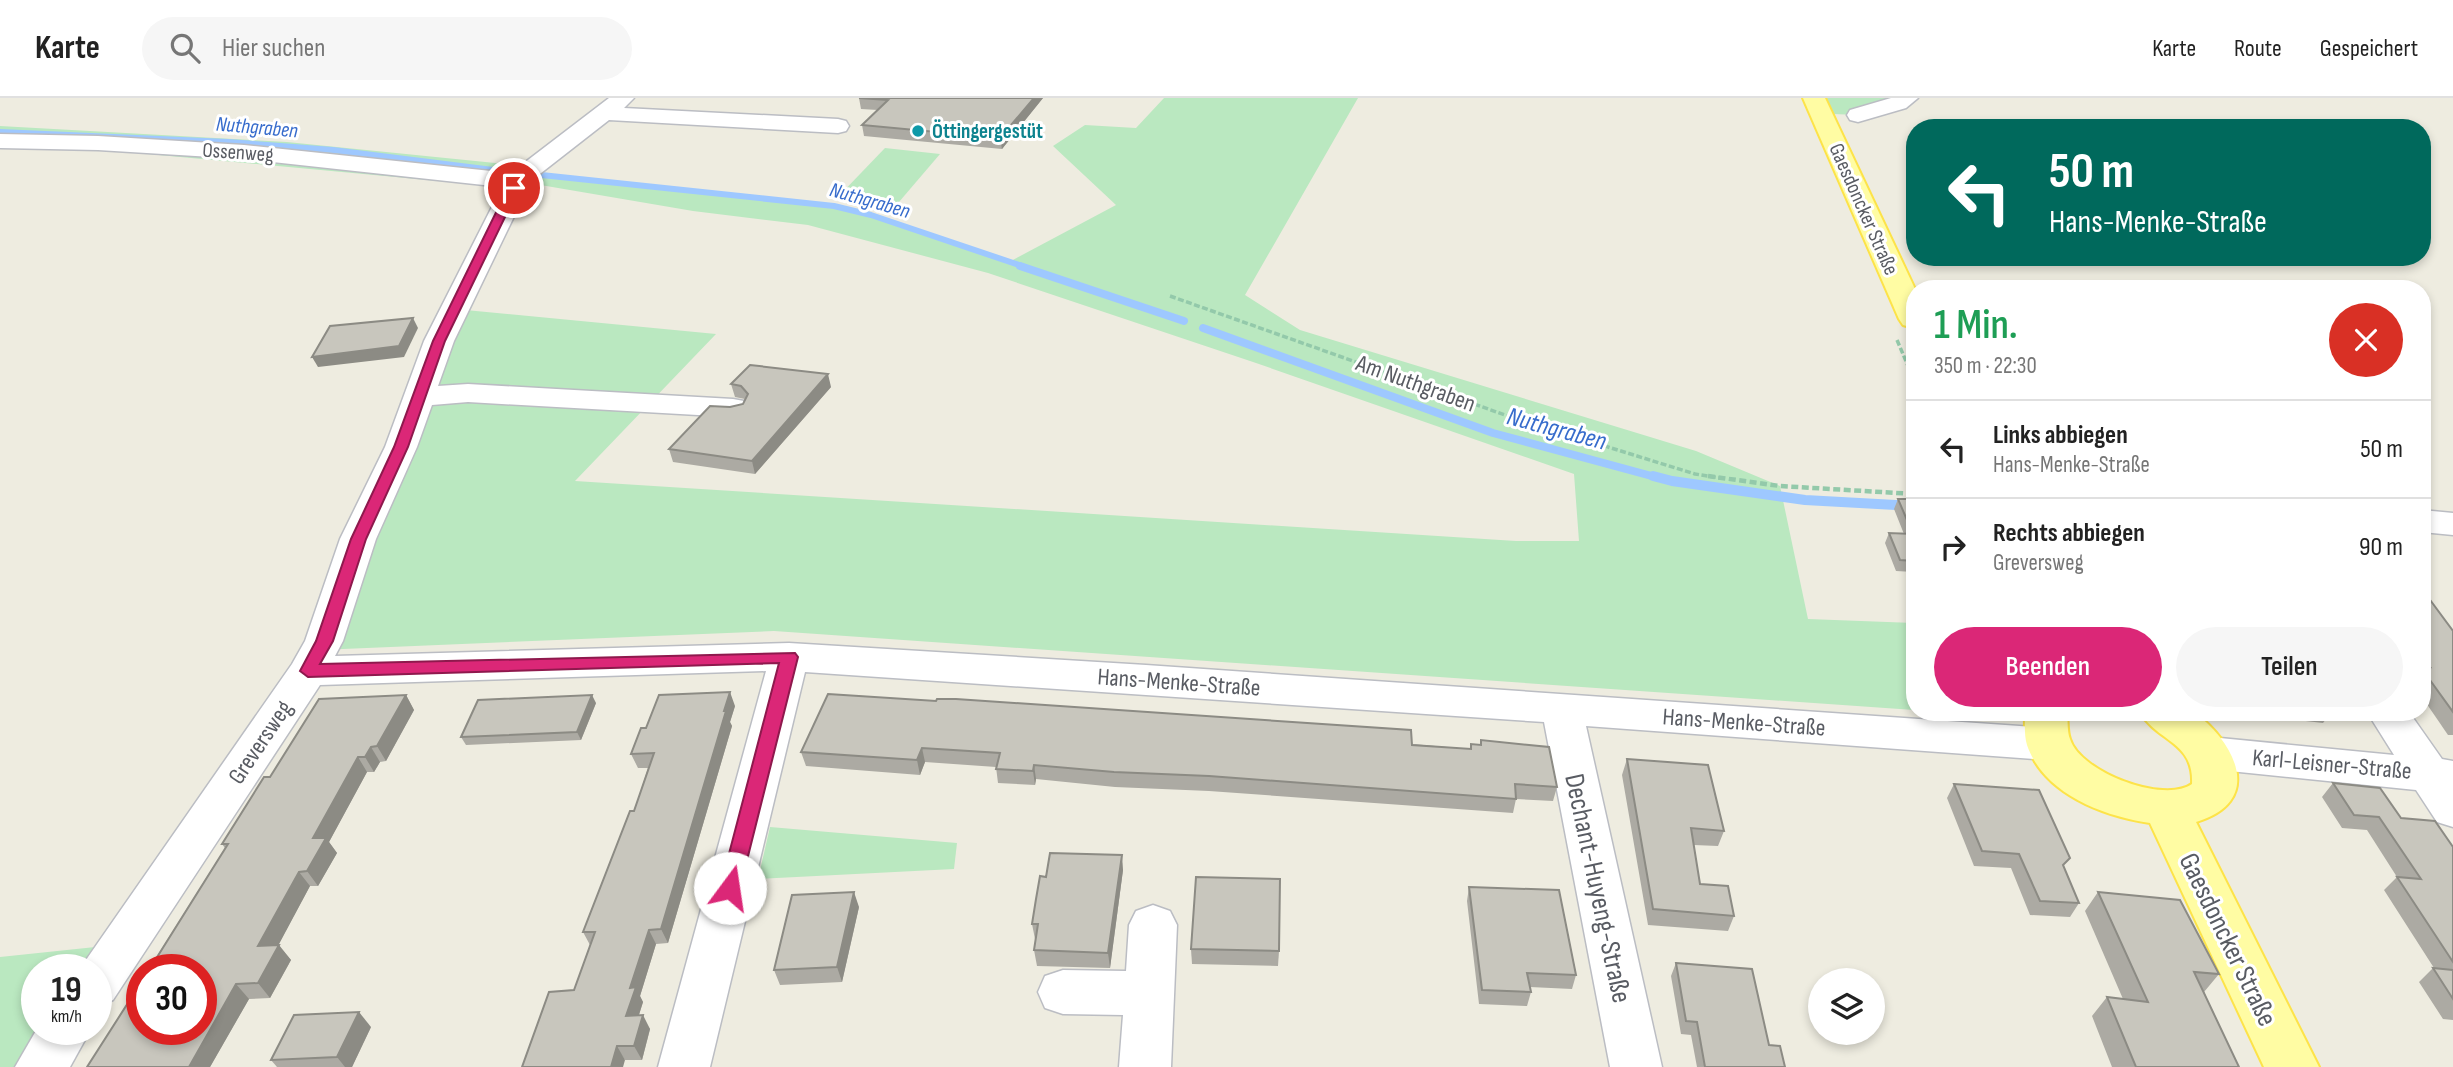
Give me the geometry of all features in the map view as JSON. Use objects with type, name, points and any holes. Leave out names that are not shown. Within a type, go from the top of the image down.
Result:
[{"type":"main road","name":"Gaesdoncker Straße","points":[[1814,98],[1906,301]]},
{"type":"main road","points":[[2047,728],[2060,762],[2080,779],[2105,794],[2133,804],[2167,810],[2185,809],[2204,802],[2214,790],[2217,775],[2210,753],[2176,721]]},
{"type":"main road","name":"Gaesdoncker Straße","points":[[2167,810],[2291,1067]]},
{"type":"street","points":[[1858,116],[1907,98]]},
{"type":"street","points":[[516,181],[613,106],[838,127]]},
{"type":"street","name":"Ossenweg","points":[[0,141],[98,143],[244,152],[516,181]]},
{"type":"street","name":"Greversweg","points":[[112,961],[308,671],[324,641],[358,539],[401,447],[439,341],[509,202],[516,181]]},
{"type":"street","points":[[420,397],[468,393],[733,408]]},
{"type":"street","points":[[2431,522],[2453,524]]},
{"type":"street","points":[[684,1067],[789,657]]},
{"type":"street","name":"Hans-Menke-Straße","points":[[308,671],[789,657],[1562,709],[2047,728]]},
{"type":"street","name":"Dechant-Huyeng-Straße","points":[[1562,709],[1636,1067]]},
{"type":"street","points":[[2394,721],[2439,775],[2453,810]]},
{"type":"street","name":"Karl-Leisner-Straße","points":[[2210,753],[2439,775]]},
{"type":"street","points":[[1145,1067],[1153,925]]},
{"type":"street","points":[[1063,992],[1150,994]]},
{"type":"street","points":[[41,1067],[55,1045]]},
{"type":"path","name":"Am Nuthgraben","points":[[1170,296],[1506,415],[1695,474],[1780,486],[1906,494]]},
{"type":"green space","points":[[1164,98],[1358,98],[1245,295],[1300,330],[1696,451],[1780,486],[1808,619],[1906,623],[1906,709],[774,631],[319,650],[455,309],[716,334],[575,481],[1516,541],[1579,541],[1574,474],[988,273],[808,225],[693,211],[517,181],[514,188],[94,149],[0,146],[0,126],[287,142],[534,167],[526,174],[834,206],[871,215],[1009,262],[1116,205],[1053,146],[1085,125],[1136,128]]},
{"type":"green space","points":[[1826,98],[1907,98],[1858,115],[1833,114]]},
{"type":"green space","points":[[885,148],[940,154],[893,209],[836,199]]},
{"type":"green space","points":[[770,827],[957,843],[954,869],[758,879]]},
{"type":"green space","points":[[124,944],[112,955],[29,954]]},
{"type":"green space","points":[[21,955],[21,1045],[55,1045],[41,1067],[0,1067],[0,957]]},
{"type":"building","points":[[859,98],[1034,98],[1000,138],[862,125],[888,100]]},
{"type":"building","points":[[413,318],[399,346],[312,357],[330,326]]},
{"type":"building","points":[[750,365],[828,374],[752,461],[669,449],[710,406],[730,407],[743,404],[748,394],[741,386],[731,384]]},
{"type":"building","points":[[1898,499],[1906,499],[1906,518]]},
{"type":"building","points":[[1889,533],[1906,534],[1906,560],[1900,560]]},
{"type":"building","points":[[2431,601],[2453,631],[2453,712],[2431,681]]},
{"type":"building","points":[[730,692],[661,929],[649,930],[630,988],[636,987],[626,1016],[643,1015],[634,1046],[617,1046],[611,1067],[522,1067],[549,992],[574,990],[595,932],[583,932],[630,811],[634,811],[654,753],[631,754],[641,728],[646,728],[659,695]]},
{"type":"building","points":[[828,694],[936,701],[956,699],[1411,730],[1412,745],[1471,749],[1471,744],[1481,745],[1481,740],[1549,747],[1557,787],[1515,784],[1516,799],[1034,765],[1033,771],[996,769],[1000,753],[922,748],[917,760],[801,752]]},
{"type":"building","points":[[406,695],[377,746],[371,747],[365,757],[358,757],[313,838],[326,838],[307,871],[299,872],[258,946],[279,945],[258,983],[236,984],[217,1018],[217,954],[159,954],[228,844],[222,844],[264,777],[270,777],[319,699]]},
{"type":"building","points":[[592,695],[577,732],[461,737],[478,700]]},
{"type":"building","points":[[1627,759],[1708,765],[1724,831],[1691,828],[1700,884],[1728,886],[1734,916],[1653,909]]},
{"type":"building","points":[[2333,783],[2380,788],[2401,818],[2435,821],[2453,847],[2453,962],[2397,877],[2421,879],[2379,817],[2354,815]]},
{"type":"building","points":[[1954,784],[2039,790],[2070,858],[2063,865],[2079,903],[2040,901],[2019,854],[1982,851]]},
{"type":"building","points":[[1050,853],[1122,855],[1108,953],[1034,950],[1038,924],[1032,924],[1036,899],[1040,876],[1046,877]]},
{"type":"building","points":[[1196,877],[1280,879],[1279,951],[1191,949]]},
{"type":"building","points":[[1469,887],[1559,890],[1576,975],[1527,973],[1531,992],[1482,990]]},
{"type":"building","points":[[854,892],[837,967],[774,970],[792,895]]},
{"type":"building","points":[[2098,892],[2180,900],[2219,974],[2194,972],[2239,1067],[2136,1067],[2107,997],[2148,1002]]},
{"type":"building","points":[[1676,963],[1752,969],[1769,1045],[1780,1046],[1785,1067],[1705,1067],[1697,1022],[1686,1021]]},
{"type":"building","points":[[2433,968],[2453,970],[2453,999]]},
{"type":"building","points":[[126,1006],[126,1045],[201,1045],[189,1067],[87,1067],[101,1045],[112,1045],[112,1028]]},
{"type":"building","points":[[359,1012],[337,1057],[271,1060],[294,1015]]},
{"type":"waterway","name":"Nuthgraben","points":[[0,132],[228,142],[333,150],[509,172]]},
{"type":"waterway","name":"Nuthgraben","points":[[532,174],[834,206],[871,215],[1025,267]]},
{"type":"waterway","name":"Nuthgraben","points":[[1020,266],[1184,321]]},
{"type":"waterway","name":"Nuthgraben","points":[[1203,328],[1493,433],[1659,478]]},
{"type":"waterway","name":"Nuthgraben","points":[[1653,476],[1805,500],[1906,506]]},
{"type":"place","name":"Öttingergestüt","points":[[918,131]]},
{"type":"route","points":[[514,188],[439,341],[401,447],[358,539],[324,641],[308,671],[436,665],[789,657],[730,888]]}]
